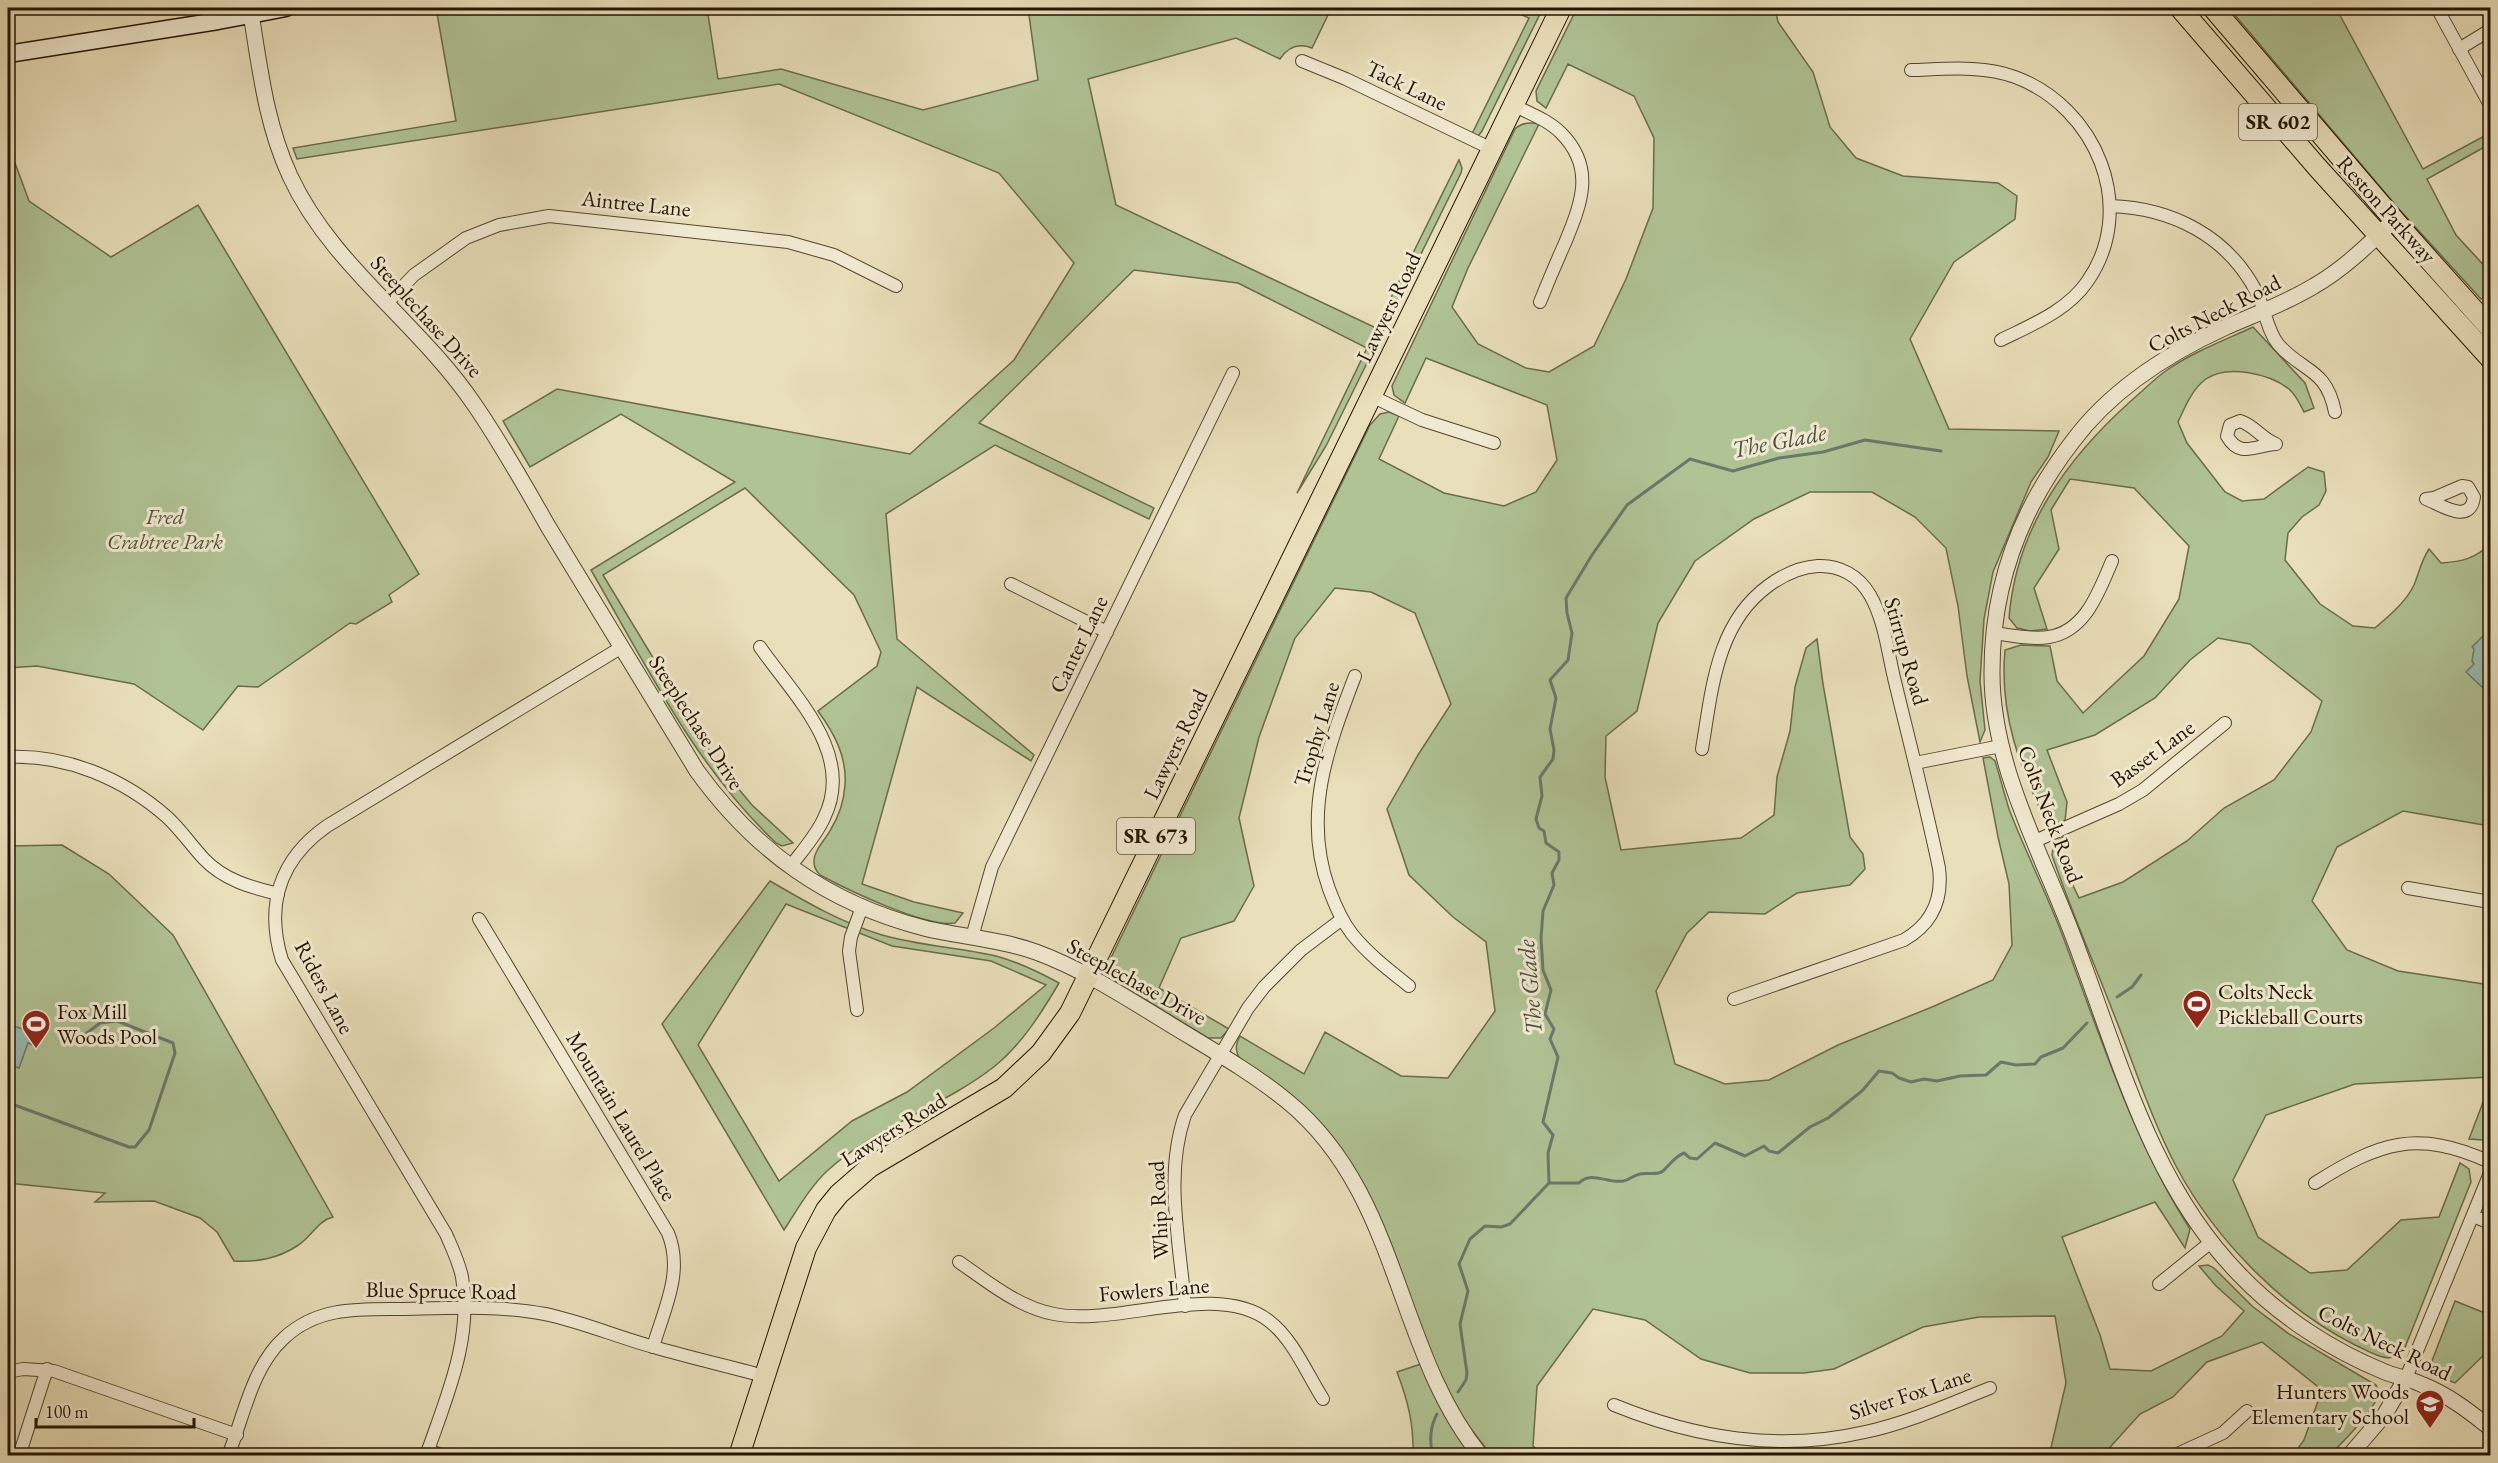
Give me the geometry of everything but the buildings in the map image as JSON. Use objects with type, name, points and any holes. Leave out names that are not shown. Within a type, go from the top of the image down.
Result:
[{"type":"main road","points":[[8,54],[286,8]]},
{"type":"main road","name":"Lawyers Road","points":[[739,1455],[806,1248],[815,1228],[832,1202],[854,1179],[870,1167],[985,1101],[1025,1070],[1056,1034],[1089,975],[1561,8]]},
{"type":"main road","name":"Reston Parkway","points":[[2180,8],[2378,235],[2490,358]]},
{"type":"main road","name":"Reston Parkway","points":[[2213,8],[2394,220],[2490,328]]},
{"type":"street","points":[[2437,8],[2490,105]]},
{"type":"street","name":"Steeplechase Drive","points":[[251,14],[264,98],[277,145],[290,176],[322,230],[442,361],[476,406],[697,771],[717,798],[744,828],[790,867],[815,884],[862,907],[925,928],[1034,951],[1089,975],[1221,1055],[1290,1104],[1331,1148],[1347,1171],[1375,1221],[1427,1360],[1448,1407],[1481,1455]]},
{"type":"street","points":[[2459,49],[2490,30]]},
{"type":"street","name":"Tack Lane","points":[[1302,62],[1350,81],[1492,149]]},
{"type":"street","points":[[1911,70],[1976,69],[2014,76],[2048,93],[2077,119],[2092,142],[2103,166],[2110,206],[2108,234],[2103,251],[2087,283],[2063,306],[2048,316],[2001,340]]},
{"type":"street","points":[[1513,105],[1549,123],[1561,133],[1573,148],[1583,177],[1580,206],[1540,302]]},
{"type":"street","points":[[2110,206],[2147,209],[2169,216],[2205,233],[2241,269],[2256,293],[2272,336],[2279,345],[2316,373],[2324,382],[2335,412]]},
{"type":"street","name":"Aintree Lane","points":[[388,302],[414,275],[466,238],[499,225],[549,216],[788,242],[834,255],[896,286]]},
{"type":"street","name":"Colts Neck Road","points":[[2394,220],[2318,284],[2170,357],[2122,391],[2077,435],[2041,486],[2013,546],[1993,633],[1993,699],[2001,746],[2035,841],[2131,1092],[2174,1188],[2211,1242],[2254,1288],[2290,1318],[2340,1349],[2386,1372],[2443,1394],[2490,1428]]},
{"type":"street","name":"Canter Lane","points":[[972,937],[992,867],[1233,373]]},
{"type":"street","points":[[1371,396],[1422,420],[1494,443]]},
{"type":"street","points":[[1993,633],[2036,638],[2050,637],[2071,628],[2091,606],[2112,561]]},
{"type":"street","name":"Stirrup Road","points":[[1702,749],[1716,668],[1723,647],[1740,615],[1758,595],[1792,571],[1820,566],[1833,567],[1855,577],[1871,596],[1878,611],[1941,881],[1937,905],[1924,926],[1904,940],[1734,999]]},
{"type":"street","points":[[1011,584],[1107,632]]},
{"type":"street","points":[[760,647],[825,742],[833,771],[834,787],[825,816],[818,830],[790,867]]},
{"type":"street","name":"Riders Lane","points":[[427,1453],[458,1361],[464,1332],[462,1275],[446,1234],[282,960],[275,927],[278,894],[292,861],[302,847],[327,826],[622,648]]},
{"type":"street","name":"Trophy Lane","points":[[1355,676],[1322,775],[1316,820],[1320,862],[1342,919],[1362,945],[1409,986]]},
{"type":"street","name":"Basset Lane","points":[[2035,841],[2119,804],[2143,790],[2225,723]]},
{"type":"street","points":[[1915,763],[2001,746]]},
{"type":"street","points":[[8,757],[61,762],[107,777],[150,803],[169,819],[216,870],[247,886],[278,894]]},
{"type":"street","points":[[2408,888],[2490,902]]},
{"type":"street","points":[[857,1010],[849,951],[851,937],[862,907]]},
{"type":"street","name":"Mountain Laurel Place","points":[[479,919],[671,1241],[675,1260],[674,1280],[653,1347]]},
{"type":"street","name":"Whip Road","points":[[1185,1306],[1173,1172],[1178,1134],[1189,1106],[1248,1008],[1264,987],[1301,950],[1342,919]]},
{"type":"street","points":[[2315,1183],[2362,1155],[2398,1144],[2437,1144],[2458,1148],[2490,1162]]},
{"type":"street","points":[[2349,1455],[2385,1414],[2406,1378],[2490,1173]]},
{"type":"street","points":[[2473,1216],[2490,1223]]},
{"type":"street","points":[[2159,1284],[2211,1242]]},
{"type":"street","name":"Fowlers Lane","points":[[959,1262],[1020,1303],[1055,1314],[1086,1316],[1218,1304],[1257,1313],[1269,1321],[1287,1342],[1323,1400]]},
{"type":"street","name":"Blue Spruce Road","points":[[228,1455],[264,1362],[274,1348],[298,1327],[330,1313],[347,1310],[501,1308],[544,1314],[577,1322],[653,1347],[764,1376]]},
{"type":"street","points":[[8,1372],[22,1369],[47,1369],[237,1435]]},
{"type":"street","points":[[19,1455],[47,1369]]},
{"type":"street","name":"Silver Fox Lane","points":[[1614,1405],[1674,1427],[1707,1435],[1770,1443],[1807,1442],[1896,1424],[1990,1388]]},
{"type":"street","points":[[2173,1455],[2223,1433],[2247,1411]]},
{"type":"street","points":[[1807,1442],[1808,1455]]},
{"type":"street","points":[[427,1453],[444,1455]]},
{"type":"green space","points":[[436,8],[707,8],[718,79],[781,69],[923,110],[1038,80],[1028,8],[1172,8],[1173,13],[1196,8],[1342,8],[1330,11],[1312,48],[1294,47],[1280,59],[1236,38],[1088,79],[1116,205],[1376,328],[1459,160],[1461,173],[1326,446],[1297,493],[1367,348],[1238,283],[1134,270],[979,423],[1154,508],[1149,519],[995,445],[886,514],[897,639],[1034,755],[1031,761],[917,687],[862,884],[914,902],[963,913],[955,923],[925,920],[906,914],[820,875],[815,868],[814,858],[836,819],[845,785],[842,755],[818,711],[877,666],[881,652],[854,595],[745,488],[603,575],[716,762],[752,805],[793,843],[782,846],[776,843],[747,813],[696,748],[652,678],[591,570],[735,482],[621,414],[530,467],[503,421],[557,389],[910,454],[1014,360],[1074,263],[999,173],[779,84],[297,159],[293,148],[456,121]]},
{"type":"green space","points":[[1506,8],[1543,8],[1482,131],[1478,136],[1470,138],[1529,18]]},
{"type":"green space","points":[[1577,8],[1775,8],[1778,22],[1813,72],[1830,127],[1856,158],[1903,176],[1998,183],[2017,196],[2015,219],[1954,262],[1910,339],[1949,429],[2059,431],[2048,457],[2031,482],[1993,572],[1984,619],[1980,681],[1985,730],[1980,742],[1967,676],[1958,606],[1946,548],[1915,517],[1872,492],[1810,492],[1754,519],[1695,561],[1658,623],[1637,711],[1606,736],[1605,777],[1621,850],[1741,838],[1774,815],[1777,777],[1790,731],[1795,687],[1806,648],[1817,639],[1850,837],[1863,854],[1865,869],[1850,885],[1797,893],[1765,914],[1709,912],[1687,933],[1656,991],[1675,1064],[1725,1084],[1769,1080],[1838,1045],[1993,980],[2012,945],[2009,884],[1983,758],[1990,757],[1995,761],[2009,809],[2056,918],[2118,1085],[2151,1159],[2190,1229],[2185,1248],[2155,1202],[2062,1237],[2100,1335],[2110,1369],[2151,1371],[2222,1336],[2244,1311],[2216,1286],[2199,1266],[2208,1265],[2214,1268],[2252,1306],[2289,1334],[2376,1385],[2378,1394],[2371,1408],[2330,1455],[2293,1455],[2304,1440],[2322,1390],[2262,1342],[2207,1362],[2173,1397],[2140,1414],[2103,1455],[2045,1455],[2050,1452],[2066,1383],[2055,1316],[1979,1317],[1923,1327],[1834,1369],[1804,1373],[1750,1373],[1701,1359],[1645,1320],[1593,1309],[1537,1386],[1533,1446],[1543,1455],[1491,1455],[1461,1416],[1432,1357],[1387,1234],[1356,1175],[1241,1061],[1237,1051],[1240,1036],[1304,1074],[1325,1032],[1401,1076],[1448,1078],[1495,1011],[1486,942],[1453,917],[1409,875],[1387,809],[1451,704],[1415,613],[1371,592],[1335,588],[1295,638],[1259,737],[1239,818],[1254,886],[1234,921],[1181,938],[1159,988],[1229,1029],[1221,1038],[1208,1038],[1115,981],[1109,973],[1108,964],[1370,425],[1380,414],[1389,412],[1399,416],[1379,459],[1444,493],[1504,506],[1536,492],[1557,460],[1547,405],[1426,358],[1405,403],[1394,395],[1392,386],[1515,129],[1526,123],[1539,124],[1468,268],[1452,307],[1478,344],[1526,368],[1549,372],[1594,346],[1626,279],[1653,208],[1654,138],[1634,96],[1568,64],[1546,108],[1537,101],[1536,91]]},
{"type":"green space","points":[[2232,8],[2336,8],[2423,169],[2490,133],[2490,144],[2427,179],[2456,235],[2490,272],[2490,299],[2487,295],[2481,299],[2398,208],[2234,14]]},
{"type":"green space","name":"Fred Crabtree Park","points":[[8,144],[29,201],[111,257],[198,205],[419,574],[389,595],[392,602],[356,624],[350,623],[258,687],[238,686],[203,730],[134,684],[37,666],[8,668]]},
{"type":"green space","points":[[2253,327],[2305,383],[2314,408],[2304,412],[2289,389],[2271,379],[2249,373],[2226,372],[2201,383],[2189,399],[2178,422],[2187,443],[2225,492],[2242,501],[2264,499],[2308,467],[2324,472],[2326,491],[2319,505],[2302,517],[2288,533],[2285,560],[2320,604],[2353,626],[2375,628],[2397,608],[2411,591],[2429,549],[2441,563],[2474,556],[2490,544],[2490,826],[2403,811],[2337,847],[2312,901],[2347,950],[2398,971],[2490,985],[2490,1077],[2355,1084],[2266,1115],[2233,1180],[2258,1237],[2310,1273],[2347,1270],[2401,1220],[2439,1217],[2460,1163],[2469,1169],[2471,1182],[2404,1350],[2399,1355],[2387,1358],[2355,1345],[2328,1330],[2277,1292],[2231,1246],[2193,1195],[2177,1168],[2151,1111],[2052,855],[2054,843],[2063,837],[2060,858],[2079,898],[2123,882],[2187,841],[2224,808],[2274,780],[2311,732],[2322,701],[2250,644],[2218,638],[2190,660],[2155,698],[2095,735],[2047,750],[2067,802],[2065,821],[2047,824],[2020,761],[2005,696],[2005,650],[2021,645],[2050,646],[2057,681],[2083,713],[2144,656],[2179,599],[2189,546],[2134,488],[2070,479],[2051,510],[2059,549],[2034,588],[2047,629],[2030,631],[2017,628],[2009,618],[2022,554],[2049,497],[2066,471],[2108,422],[2167,370],[2198,352]]},
{"type":"green space","points":[[62,845],[109,874],[173,935],[333,1217],[323,1222],[302,1243],[267,1259],[234,1261],[217,1232],[200,1218],[154,1201],[95,1202],[105,1193],[8,1183],[8,846]]},
{"type":"green space","points":[[770,881],[797,897],[867,930],[910,942],[996,956],[1059,983],[1031,1027],[995,1066],[954,1093],[846,1155],[815,1184],[784,1230],[662,1024]],"holes":[[[786,904],[892,946],[991,961],[1046,985],[994,1028],[907,1092],[852,1121],[779,1181],[698,1045]]]},
{"type":"green space","points":[[2490,1084],[2490,1134],[2483,1140],[2469,1139]]},
{"type":"green space","points":[[2455,1301],[2490,1315],[2490,1349],[2455,1383],[2434,1375],[2430,1366]]},
{"type":"green space","points":[[1421,1364],[1481,1455],[1413,1455],[1410,1413],[1397,1372]]},
{"type":"water","points":[[2484,635],[2490,641],[2490,682],[2488,681],[2482,687],[2466,672],[2474,664],[2472,647]]},
{"type":"water","points":[[13,1026],[43,1035],[38,1047],[28,1043],[19,1068],[8,1064],[8,1041]]},
{"type":"waterway","name":"The Glade","points":[[1458,1392],[1466,1380],[1467,1373],[1460,1324],[1468,1291],[1459,1264],[1470,1239],[1485,1226],[1501,1227],[1510,1224],[1549,1183],[1548,1153],[1553,1135],[1543,1122],[1558,1057],[1550,1039],[1554,1029],[1545,1014],[1551,990],[1543,970],[1541,938],[1543,911],[1554,885],[1552,873],[1559,860],[1559,852],[1546,843],[1544,831],[1539,828],[1536,819],[1542,796],[1540,777],[1553,759],[1554,750],[1550,729],[1556,698],[1550,680],[1568,660],[1572,633],[1566,598],[1592,555],[1627,505],[1690,459],[1733,471],[1779,458],[1823,452],[1865,440],[1941,451]]},
{"type":"waterway","points":[[2117,997],[2132,987],[2141,975]]},
{"type":"waterway","points":[[9,1103],[129,1147],[135,1147],[149,1130],[175,1053],[173,1043],[117,1021],[100,1023],[75,1042]]},
{"type":"waterway","points":[[1549,1183],[1579,1183],[1584,1179],[1594,1177],[1623,1181],[1640,1174],[1658,1173],[1684,1153],[1690,1158],[1697,1159],[1715,1143],[1745,1156],[1764,1146],[1769,1151],[1778,1153],[1810,1127],[1828,1118],[1862,1091],[1879,1071],[1892,1073],[1911,1082],[1924,1079],[1937,1081],[1960,1076],[1986,1075],[2001,1062],[2016,1065],[2035,1064],[2041,1057],[2063,1048],[2087,1023]]},
{"type":"waterway","name":"The Glade","points":[[1433,1456],[1431,1434],[1437,1414]]},
{"type":"place","name":"Colts Neck Pickleball Courts","points":[[2197,1030]]},
{"type":"place","name":"Fox Mill Woods Pool","points":[[36,1050]]},
{"type":"place","name":"Hunters Woods Elementary School","points":[[2430,1430]]}]
